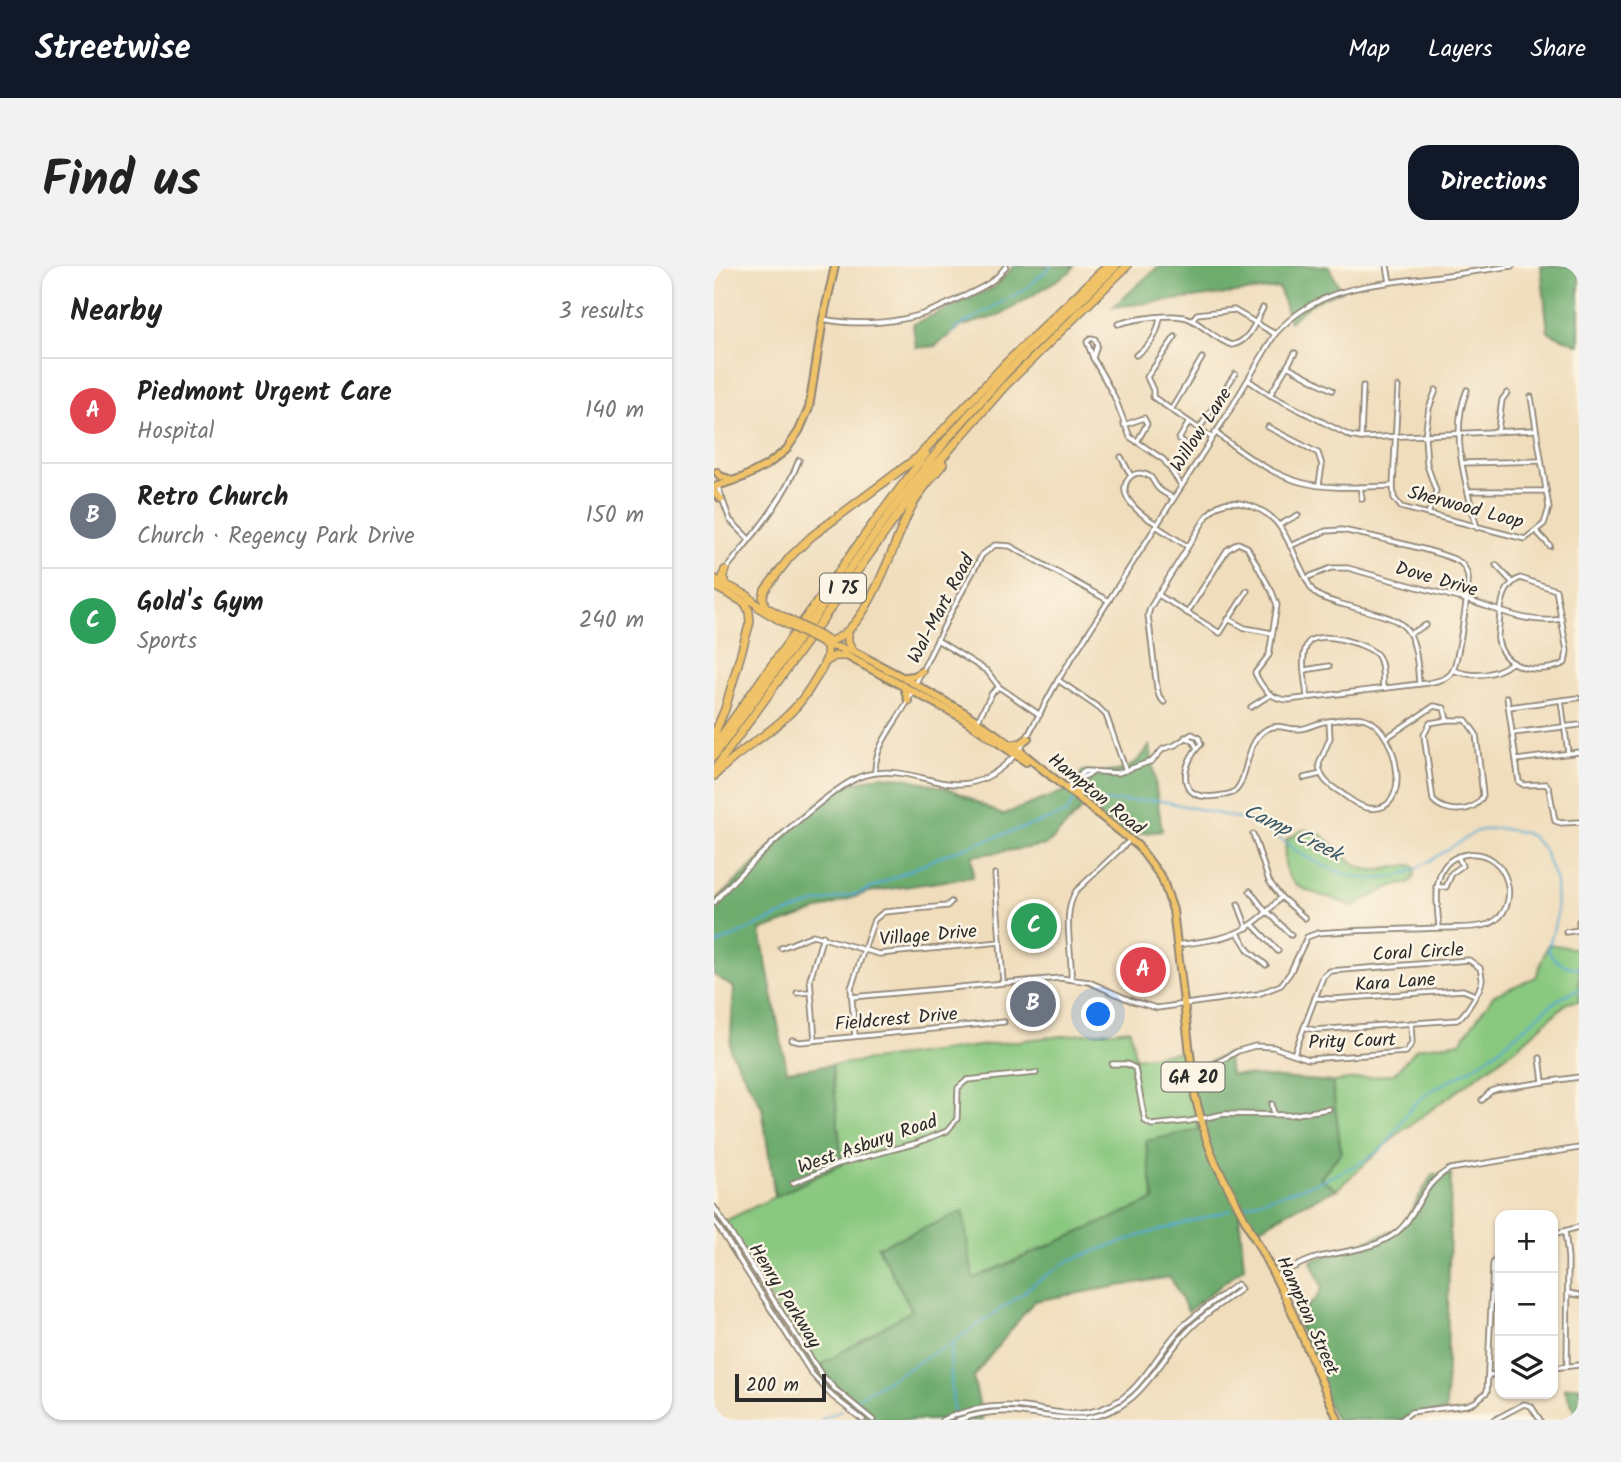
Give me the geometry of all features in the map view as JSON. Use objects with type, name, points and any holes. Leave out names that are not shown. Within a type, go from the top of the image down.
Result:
[{"type":"highway","name":"I 75","points":[[714,746],[872,525],[948,426],[1007,362],[1107,266]]},
{"type":"highway","points":[[714,757],[895,505],[948,438],[1005,374],[1116,266]]},
{"type":"highway","name":"I 75","points":[[714,771],[897,514],[981,412],[1054,335],[1127,266]]},
{"type":"highway","points":[[714,776],[789,714],[805,696],[825,662],[827,643],[848,631],[873,592],[915,500],[981,412]]},
{"type":"highway","points":[[714,735],[725,709],[750,622],[746,599],[765,590],[790,557],[812,536],[900,472],[948,426]]},
{"type":"highway","points":[[714,578],[725,570]]},
{"type":"highway","points":[[725,570],[723,576],[726,585]]},
{"type":"highway","name":"Hampton Road","points":[[714,578],[746,599]]},
{"type":"highway","name":"Hampton Road","points":[[714,586],[746,599],[827,643]]},
{"type":"highway","points":[[750,622],[763,608],[765,590]]},
{"type":"highway","points":[[848,631],[848,642],[853,651]]},
{"type":"highway","points":[[825,662],[835,656],[845,656]]},
{"type":"main road","points":[[721,499],[715,487],[744,477],[778,458],[799,431],[809,408],[823,319],[835,266]]},
{"type":"main road","points":[[717,472],[724,478],[735,479]]},
{"type":"main road","name":"Hampton Road","points":[[827,643],[853,651],[902,677],[914,688],[1038,766],[1131,839],[1153,864],[1165,885],[1173,910],[1183,1005],[1200,1119],[1215,1162],[1248,1223]]},
{"type":"main road","name":"Hampton Road","points":[[838,648],[845,656],[978,721],[1011,745],[1027,762],[1038,766]]},
{"type":"main road","points":[[902,677],[914,677],[922,671]]},
{"type":"main road","points":[[902,685],[908,701]]},
{"type":"main road","points":[[1011,745],[1021,743],[1027,738]]},
{"type":"main road","points":[[1058,781],[1075,780],[1078,797]]},
{"type":"main road","name":"Hampton Street","points":[[1248,1223],[1276,1276],[1338,1420]]},
{"type":"street","points":[[823,319],[841,323],[914,317],[985,287],[994,281],[1006,266]]},
{"type":"street","points":[[1387,266],[1390,282]]},
{"type":"street","name":"Willow Lane","points":[[1018,753],[1058,680],[1275,334],[1296,314],[1324,298],[1354,288],[1512,266]]},
{"type":"street","points":[[1118,324],[1174,316],[1192,320],[1199,327],[1232,345],[1243,342],[1263,308]]},
{"type":"street","points":[[1192,320],[1197,314],[1228,309],[1275,334]]},
{"type":"street","points":[[1136,355],[1144,350],[1156,335],[1160,318]]},
{"type":"street","points":[[1175,337],[1147,377],[1153,397],[1212,437]]},
{"type":"street","points":[[1093,358],[1097,345],[1095,339],[1091,338],[1087,342],[1093,358],[1114,396],[1130,437],[1164,460],[1181,485]]},
{"type":"street","points":[[1270,396],[1295,353]]},
{"type":"street","points":[[1171,410],[1202,358]]},
{"type":"street","points":[[1287,366],[1332,390]]},
{"type":"street","points":[[1199,429],[1235,374]]},
{"type":"street","points":[[1248,380],[1270,396],[1350,436],[1361,438],[1535,429]]},
{"type":"street","points":[[1361,438],[1363,386]]},
{"type":"street","name":"Sherwood Loop","points":[[1398,387],[1393,486],[1394,498],[1401,508],[1525,539],[1544,524],[1549,508],[1531,397]]},
{"type":"street","points":[[1428,514],[1436,491],[1427,465],[1425,436],[1429,408],[1436,390]]},
{"type":"street","points":[[1467,390],[1460,405],[1462,463],[1477,528]]},
{"type":"street","points":[[1497,430],[1502,400],[1507,393]]},
{"type":"street","points":[[1124,425],[1144,418],[1147,424],[1137,442]]},
{"type":"street","points":[[1189,422],[1179,439],[1191,447]]},
{"type":"street","points":[[1268,427],[1318,453],[1322,465],[1319,484]]},
{"type":"street","points":[[1215,432],[1238,450],[1298,481],[1360,487],[1393,486]]},
{"type":"street","points":[[1121,457],[1132,476]]},
{"type":"street","points":[[725,570],[786,492],[799,460]]},
{"type":"street","points":[[1462,463],[1541,461]]},
{"type":"street","points":[[1173,498],[1158,489],[1149,475],[1139,473],[1132,476],[1125,488],[1137,511],[1187,546]]},
{"type":"street","points":[[1360,487],[1362,499]]},
{"type":"street","points":[[1468,491],[1546,491]]},
{"type":"street","points":[[721,499],[731,522],[749,539]]},
{"type":"street","points":[[1164,702],[1159,696],[1148,615],[1151,604],[1213,508],[1226,502],[1237,502],[1260,509],[1273,517],[1314,592],[1323,598],[1404,624],[1411,633],[1415,646],[1419,684]]},
{"type":"street","points":[[1279,525],[1298,515]]},
{"type":"street","points":[[1187,613],[1227,550],[1240,543],[1250,550],[1278,609],[1269,655],[1255,673],[1270,695],[1283,700],[1419,684],[1442,679],[1453,670],[1468,579],[1465,569],[1454,559],[1354,532],[1333,529],[1290,546]]},
{"type":"street","points":[[1537,532],[1549,546]]},
{"type":"street","name":"Wal-Mart Road","points":[[875,773],[878,748],[908,701],[937,639],[982,555],[995,545],[1010,546],[1109,601]]},
{"type":"street","points":[[1496,565],[1512,582]]},
{"type":"street","name":"Dove Drive","points":[[1306,578],[1331,568],[1348,568],[1528,619],[1562,619]]},
{"type":"street","points":[[1520,578],[1556,590],[1567,651],[1564,663],[1531,670],[1518,667],[1507,657],[1498,640],[1500,611],[1503,595],[1512,582],[1520,578]]},
{"type":"street","points":[[1157,594],[1220,634],[1247,591]]},
{"type":"street","points":[[1228,619],[1245,628],[1273,633]]},
{"type":"street","points":[[1411,633],[1426,625]]},
{"type":"street","points":[[1307,697],[1304,657],[1309,640],[1321,636],[1366,647],[1376,653],[1382,667],[1383,688]]},
{"type":"street","points":[[937,639],[987,671],[999,687],[1040,715]]},
{"type":"street","points":[[1453,670],[1480,675],[1499,671],[1513,662]]},
{"type":"street","points":[[1305,670],[1329,666]]},
{"type":"street","points":[[1058,680],[1105,715],[1113,729],[1126,771]]},
{"type":"street","points":[[978,721],[992,693],[999,687]]},
{"type":"street","points":[[1251,707],[1270,695]]},
{"type":"street","points":[[1507,697],[1518,779],[1521,784],[1544,783],[1549,787],[1556,822],[1579,822]]},
{"type":"street","points":[[1509,707],[1578,698]]},
{"type":"street","points":[[1561,700],[1568,753]]},
{"type":"street","points":[[1386,738],[1436,705],[1445,709],[1447,720]]},
{"type":"street","points":[[1067,791],[1075,780],[1092,773],[1112,774],[1153,760],[1163,749],[1175,745],[1192,733],[1201,744],[1185,773],[1184,781],[1188,788],[1203,797],[1229,794],[1240,786],[1252,749],[1263,732],[1275,727],[1299,729],[1316,722],[1329,721],[1365,719],[1375,725],[1386,738],[1394,756],[1397,778],[1394,795],[1385,805],[1371,809],[1363,807],[1327,783],[1321,774],[1320,758],[1330,738],[1329,721]]},
{"type":"street","points":[[1447,720],[1466,720],[1476,734],[1483,794],[1474,807],[1447,810],[1439,808],[1433,800],[1424,735],[1430,723],[1447,720]]},
{"type":"street","points":[[1513,733],[1579,725]]},
{"type":"street","points":[[1516,760],[1579,752]]},
{"type":"street","points":[[714,903],[740,874],[837,789],[855,779],[875,773],[893,773],[955,785],[971,783],[1001,768],[1018,753]]},
{"type":"street","points":[[1304,778],[1321,774]]},
{"type":"street","points":[[1253,834],[1269,881],[1281,897],[1305,918]]},
{"type":"street","points":[[1071,979],[1069,918],[1072,899],[1076,891],[1131,839]]},
{"type":"street","points":[[852,997],[1003,982],[1071,979],[1089,982],[1147,1006],[1161,1008],[1254,995],[1275,989],[1290,973],[1307,937],[1318,933],[1439,928],[1485,925],[1497,919],[1509,894],[1507,878],[1501,867],[1480,854],[1458,856],[1445,867],[1436,887],[1439,928]]},
{"type":"street","points":[[1436,887],[1446,887],[1452,873],[1462,866],[1458,856]]},
{"type":"street","points":[[995,874],[1003,982]]},
{"type":"street","points":[[1251,891],[1268,913],[1291,935]]},
{"type":"street","points":[[1177,945],[1220,939],[1247,928],[1268,913],[1281,897]]},
{"type":"street","points":[[855,1036],[853,978],[873,920],[879,914],[947,906],[951,902]]},
{"type":"street","points":[[1238,904],[1247,928]]},
{"type":"street","points":[[1566,932],[1579,930],[1579,921]]},
{"type":"street","points":[[1253,925],[1278,951]]},
{"type":"street","points":[[1238,932],[1249,951],[1266,965]]},
{"type":"street","points":[[780,948],[813,935],[823,936],[811,973],[810,992],[815,1040]]},
{"type":"street","name":"Village Drive","points":[[823,936],[879,954],[1000,942]]},
{"type":"street","name":"Coral Circle","points":[[1294,1054],[1323,977],[1330,971],[1469,960],[1480,968],[1482,981],[1475,995]]},
{"type":"street","name":"Kara Lane","points":[[1315,998],[1463,990],[1475,995]]},
{"type":"street","points":[[797,993],[810,992]]},
{"type":"street","points":[[1304,1027],[1314,1030],[1457,1020],[1463,1016],[1475,995]]},
{"type":"street","name":"Fieldcrest Drive","points":[[792,1040],[800,1042],[1004,1022]]},
{"type":"street","name":"Prity Court","points":[[1192,1070],[1210,1066],[1238,1051],[1255,1046],[1273,1047],[1308,1059],[1406,1052],[1412,1043],[1411,1023]]},
{"type":"street","points":[[1540,1058],[1544,1082]]},
{"type":"street","points":[[1112,1065],[1127,1064],[1135,1068],[1144,1114],[1148,1124],[1157,1126],[1234,1113],[1274,1115],[1329,1109]]},
{"type":"street","name":"West Asbury Road","points":[[793,1183],[838,1164],[917,1143],[947,1131],[957,1119],[958,1088],[967,1080],[1036,1073]]},
{"type":"street","points":[[1482,1101],[1497,1089],[1579,1077]]},
{"type":"street","points":[[1272,1104],[1274,1115]]},
{"type":"street","points":[[1276,1276],[1314,1258],[1365,1248],[1390,1237],[1406,1222],[1433,1180],[1450,1169],[1543,1156],[1579,1148]]},
{"type":"street","name":"Henry Parkway","points":[[714,1207],[821,1374],[835,1390],[873,1420]]},
{"type":"street","name":"Henry Parkway","points":[[714,1220],[812,1374],[832,1396],[863,1420]]},
{"type":"street","points":[[1558,1233],[1579,1227]]},
{"type":"street","points":[[1565,1231],[1568,1239],[1567,1366]]},
{"type":"street","points":[[1401,1420],[1411,1412],[1475,1402],[1487,1392],[1495,1260]]},
{"type":"street","points":[[942,1420],[968,1410],[993,1406],[1020,1406],[1074,1414],[1116,1402],[1137,1387],[1182,1328],[1237,1284],[1241,1289],[1193,1325],[1146,1385],[1129,1401],[1113,1410],[1078,1419],[1004,1411],[958,1420]]},
{"type":"street","points":[[1568,1293],[1579,1295]]},
{"type":"street","points":[[1558,1367],[1579,1365]]},
{"type":"street","points":[[1489,1375],[1495,1374]]},
{"type":"street","points":[[1495,1420],[1524,1404],[1533,1408],[1540,1420]]},
{"type":"green space","points":[[1014,266],[1074,266],[1071,271],[1001,315],[962,326],[935,346],[916,348],[913,324],[995,287]]},
{"type":"green space","points":[[1159,266],[1328,266],[1342,291],[1314,302],[1290,322],[1279,288],[1113,307]]},
{"type":"green space","points":[[1541,266],[1579,266],[1579,345],[1548,332]]},
{"type":"green space","points":[[1150,745],[1162,831],[1124,835],[1085,806],[1047,845],[972,856],[973,877],[868,892],[760,931],[787,1071],[832,1065],[842,1164],[775,1197],[762,1107],[730,1050],[734,988],[714,975],[714,905],[719,898],[822,800],[847,785],[880,776],[905,778],[953,790],[1002,815],[1065,791],[1083,771],[1113,772],[1129,767]]},
{"type":"green space","points":[[1303,830],[1320,834],[1362,868],[1380,870],[1411,865],[1415,868],[1414,878],[1407,884],[1392,886],[1353,906],[1306,890],[1291,880],[1285,863],[1287,839]]},
{"type":"green space","points":[[1548,944],[1579,949],[1579,1001],[1567,1003],[1520,1045],[1398,1134],[1337,1189],[1320,1179],[1341,1152],[1332,1082],[1394,1074],[1417,1048],[1460,1042],[1494,995],[1536,977]]},
{"type":"green space","points":[[1130,1029],[1135,1058],[1186,1051],[1199,1131],[1146,1141],[1154,1200],[972,1279],[878,1247],[912,1310],[814,1369],[723,1222],[842,1164],[832,1065]]},
{"type":"green space","points":[[1227,1054],[1230,1074],[1332,1082],[1341,1152],[1320,1178],[1337,1189],[1291,1210],[1254,1232],[1239,1212],[1244,1267],[1188,1311],[1170,1277],[1034,1301],[973,1377],[983,1420],[869,1420],[814,1369],[912,1310],[878,1247],[963,1212],[973,1279],[1154,1200],[1146,1141],[1199,1130],[1189,1066],[1207,1063]]},
{"type":"green space","points":[[1451,1174],[1446,1412],[1418,1414],[1404,1420],[1336,1420],[1322,1392],[1295,1315],[1315,1300],[1322,1287],[1311,1261],[1401,1228],[1432,1175]]},
{"type":"green space","points":[[1579,1386],[1579,1420],[1564,1388]]},
{"type":"waterway","points":[[953,332],[1027,288],[1051,266]]},
{"type":"waterway","name":"Camp Creek","points":[[1083,794],[1097,802],[1158,800],[1245,820],[1266,829],[1304,856],[1324,866],[1351,876],[1371,879],[1396,877],[1418,868],[1477,831],[1497,828],[1522,832],[1531,836],[1543,848],[1556,881],[1557,915],[1548,950],[1561,963],[1579,968]]},
{"type":"waterway","name":"Camp Creek","points":[[714,945],[779,916],[812,904],[860,893],[946,854],[1067,813],[1073,801]]},
{"type":"waterway","points":[[1246,1205],[1332,1176],[1379,1151],[1389,1141],[1409,1110],[1421,1099],[1487,1058],[1551,1005],[1579,989]]},
{"type":"waterway","points":[[854,1400],[953,1342],[1070,1260],[1142,1235],[1231,1210]]},
{"type":"waterway","points":[[953,1343],[950,1356],[953,1412]]},
{"type":"waterway","points":[[821,1420],[841,1410]]},
{"type":"place","name":"Gold's Gym","points":[[1034,926]]},
{"type":"place","name":"Piedmont Urgent Care","points":[[1143,970]]},
{"type":"place","name":"Retro Church","points":[[1033,1004]]}]
